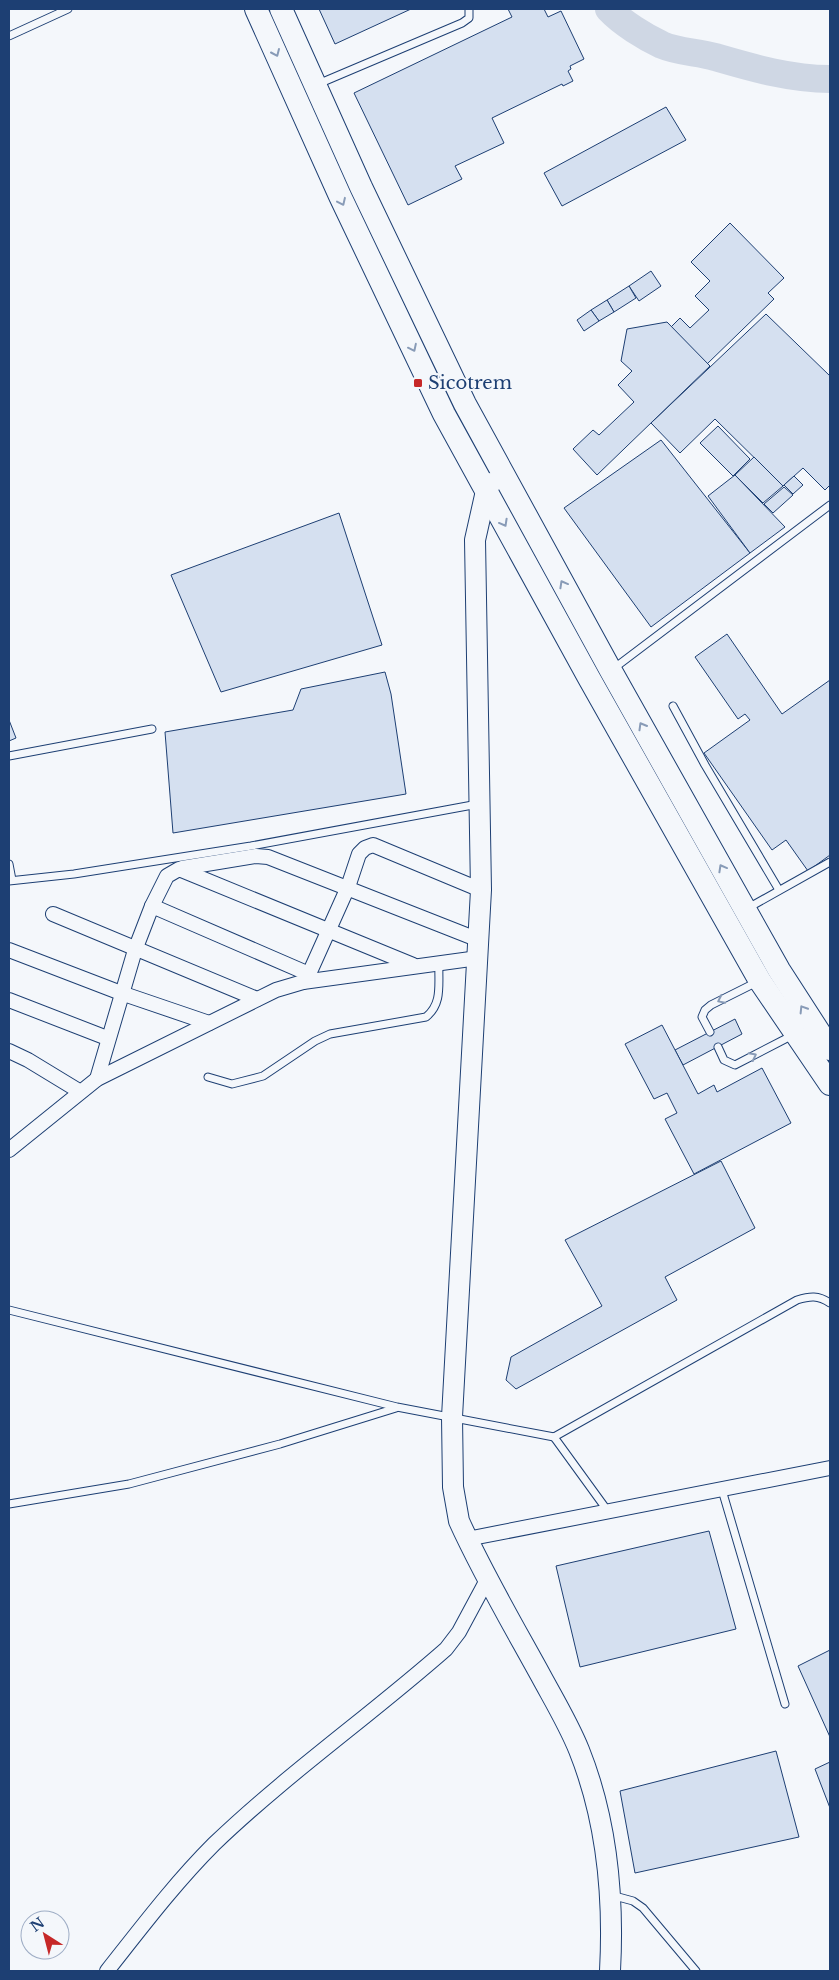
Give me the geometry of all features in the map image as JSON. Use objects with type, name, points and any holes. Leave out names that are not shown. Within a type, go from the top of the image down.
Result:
[{"type":"main road","points":[[256,9],[340,196],[444,414],[760,981],[794,1034],[830,1084]]},
{"type":"main road","points":[[281,9],[361,187],[461,395],[611,671],[745,909],[784,978],[830,1049]]},
{"type":"street","points":[[500,467],[486,491],[475,540],[481,890],[452,1417],[453,1487],[458,1522],[579,1750],[592,1787],[600,1824],[610,1895],[610,1971]]},
{"type":"street","points":[[306,978],[348,887],[360,854],[365,848],[373,846],[481,890]]},
{"type":"street","points":[[96,1078],[135,950],[152,906],[167,876],[179,869],[256,856],[268,857],[348,887],[479,949]]},
{"type":"street","points":[[179,869],[228,887],[414,965]]},
{"type":"street","points":[[152,906],[306,978]]},
{"type":"street","points":[[53,914],[135,950],[256,999]]},
{"type":"street","points":[[9,1150],[96,1078],[276,990],[306,978],[439,962],[479,949]]},
{"type":"street","points":[[9,950],[121,994],[209,1023]]},
{"type":"street","points":[[9,1000],[107,1038]]},
{"type":"street","points":[[9,1052],[28,1060],[79,1091]]},
{"type":"street","points":[[467,1539],[607,1510],[722,1490],[830,1468]]},
{"type":"street","points":[[107,1971],[149,1917],[213,1846],[285,1780],[446,1649],[459,1632],[488,1578]]},
{"type":"lane","points":[[9,36],[68,9]]},
{"type":"lane","points":[[315,85],[462,23],[469,18],[469,9]]},
{"type":"lane","points":[[611,671],[830,505]]},
{"type":"lane","points":[[673,706],[705,765],[779,890]]},
{"type":"lane","points":[[9,756],[152,729]]},
{"type":"lane","points":[[9,864],[10,880],[74,874],[242,848],[480,804]]},
{"type":"lane","points":[[745,909],[830,862]]},
{"type":"lane","points":[[208,1077],[232,1084],[263,1076],[316,1041],[330,1034],[426,1017],[435,1010],[438,1002],[439,962]]},
{"type":"lane","points":[[710,1032],[702,1017],[705,1010],[711,1004],[760,981]]},
{"type":"lane","points":[[718,1047],[724,1060],[735,1065],[794,1034]]},
{"type":"lane","points":[[9,1310],[397,1408],[554,1437],[797,1300],[810,1296],[822,1298],[830,1303]]},
{"type":"lane","points":[[9,1504],[129,1484],[280,1444],[397,1408]]},
{"type":"lane","points":[[554,1437],[607,1510]]},
{"type":"lane","points":[[722,1490],[785,1704]]},
{"type":"lane","points":[[610,1895],[633,1902],[643,1908],[696,1971]]},
{"type":"building","points":[[319,9],[411,9],[335,44]]},
{"type":"building","points":[[508,9],[544,9],[548,17],[561,11],[584,59],[570,66],[571,69],[568,71],[573,81],[563,86],[562,84],[492,118],[504,143],[455,166],[462,179],[408,205],[354,93],[512,17]]},
{"type":"building","points":[[666,107],[686,140],[562,206],[544,173]]},
{"type":"building","points":[[730,223],[784,278],[768,293],[774,299],[707,364],[671,327],[680,318],[690,328],[709,310],[695,296],[710,281],[691,262]]},
{"type":"building","points":[[651,271],[661,286],[639,301],[629,286]]},
{"type":"building","points":[[629,286],[636,298],[614,312],[607,300]]},
{"type":"building","points":[[607,300],[614,312],[599,321],[591,310]]},
{"type":"building","points":[[591,310],[599,321],[584,331],[577,320]]},
{"type":"building","points":[[766,314],[830,376],[830,485],[825,490],[803,468],[783,486],[715,419],[680,453],[651,423]]},
{"type":"building","points":[[667,322],[710,366],[597,475],[573,449],[593,430],[599,435],[634,402],[618,385],[632,371],[621,361],[627,329]]},
{"type":"building","points":[[718,426],[750,459],[733,476],[700,443]]},
{"type":"building","points":[[661,440],[750,553],[651,627],[564,508]]},
{"type":"building","points":[[754,457],[783,486],[763,503],[735,475]]},
{"type":"building","points":[[735,475],[785,527],[750,553],[708,496]]},
{"type":"building","points":[[794,476],[803,485],[793,494],[784,485]]},
{"type":"building","points":[[784,487],[793,495],[773,513],[764,504]]},
{"type":"building","points":[[339,513],[382,645],[221,692],[171,575]]},
{"type":"building","points":[[727,634],[782,714],[830,680],[830,855],[808,871],[786,840],[772,850],[704,753],[750,720],[745,714],[738,719],[695,657]]},
{"type":"building","points":[[385,672],[391,694],[406,794],[173,833],[165,732],[293,710],[301,689]]},
{"type":"building","points":[[9,720],[16,738],[9,741]]},
{"type":"building","points":[[735,1019],[742,1034],[683,1065],[675,1050]]},
{"type":"building","points":[[662,1025],[698,1094],[714,1085],[717,1092],[762,1068],[791,1123],[694,1174],[665,1119],[677,1113],[667,1093],[654,1099],[625,1044]]},
{"type":"building","points":[[721,1161],[755,1228],[665,1277],[677,1300],[516,1389],[506,1380],[511,1357],[602,1306],[565,1240]]},
{"type":"building","points":[[709,1531],[736,1629],[580,1667],[556,1566]]},
{"type":"building","points":[[830,1650],[830,1737],[798,1666]]},
{"type":"building","points":[[776,1751],[799,1837],[635,1873],[620,1791]]},
{"type":"building","points":[[830,1762],[830,1808],[815,1769]]},
{"type":"waterway","points":[[609,9],[634,29],[655,42],[668,47],[786,75],[830,79]]},
{"type":"place","name":"Sicotrem","points":[[418,383]]}]
